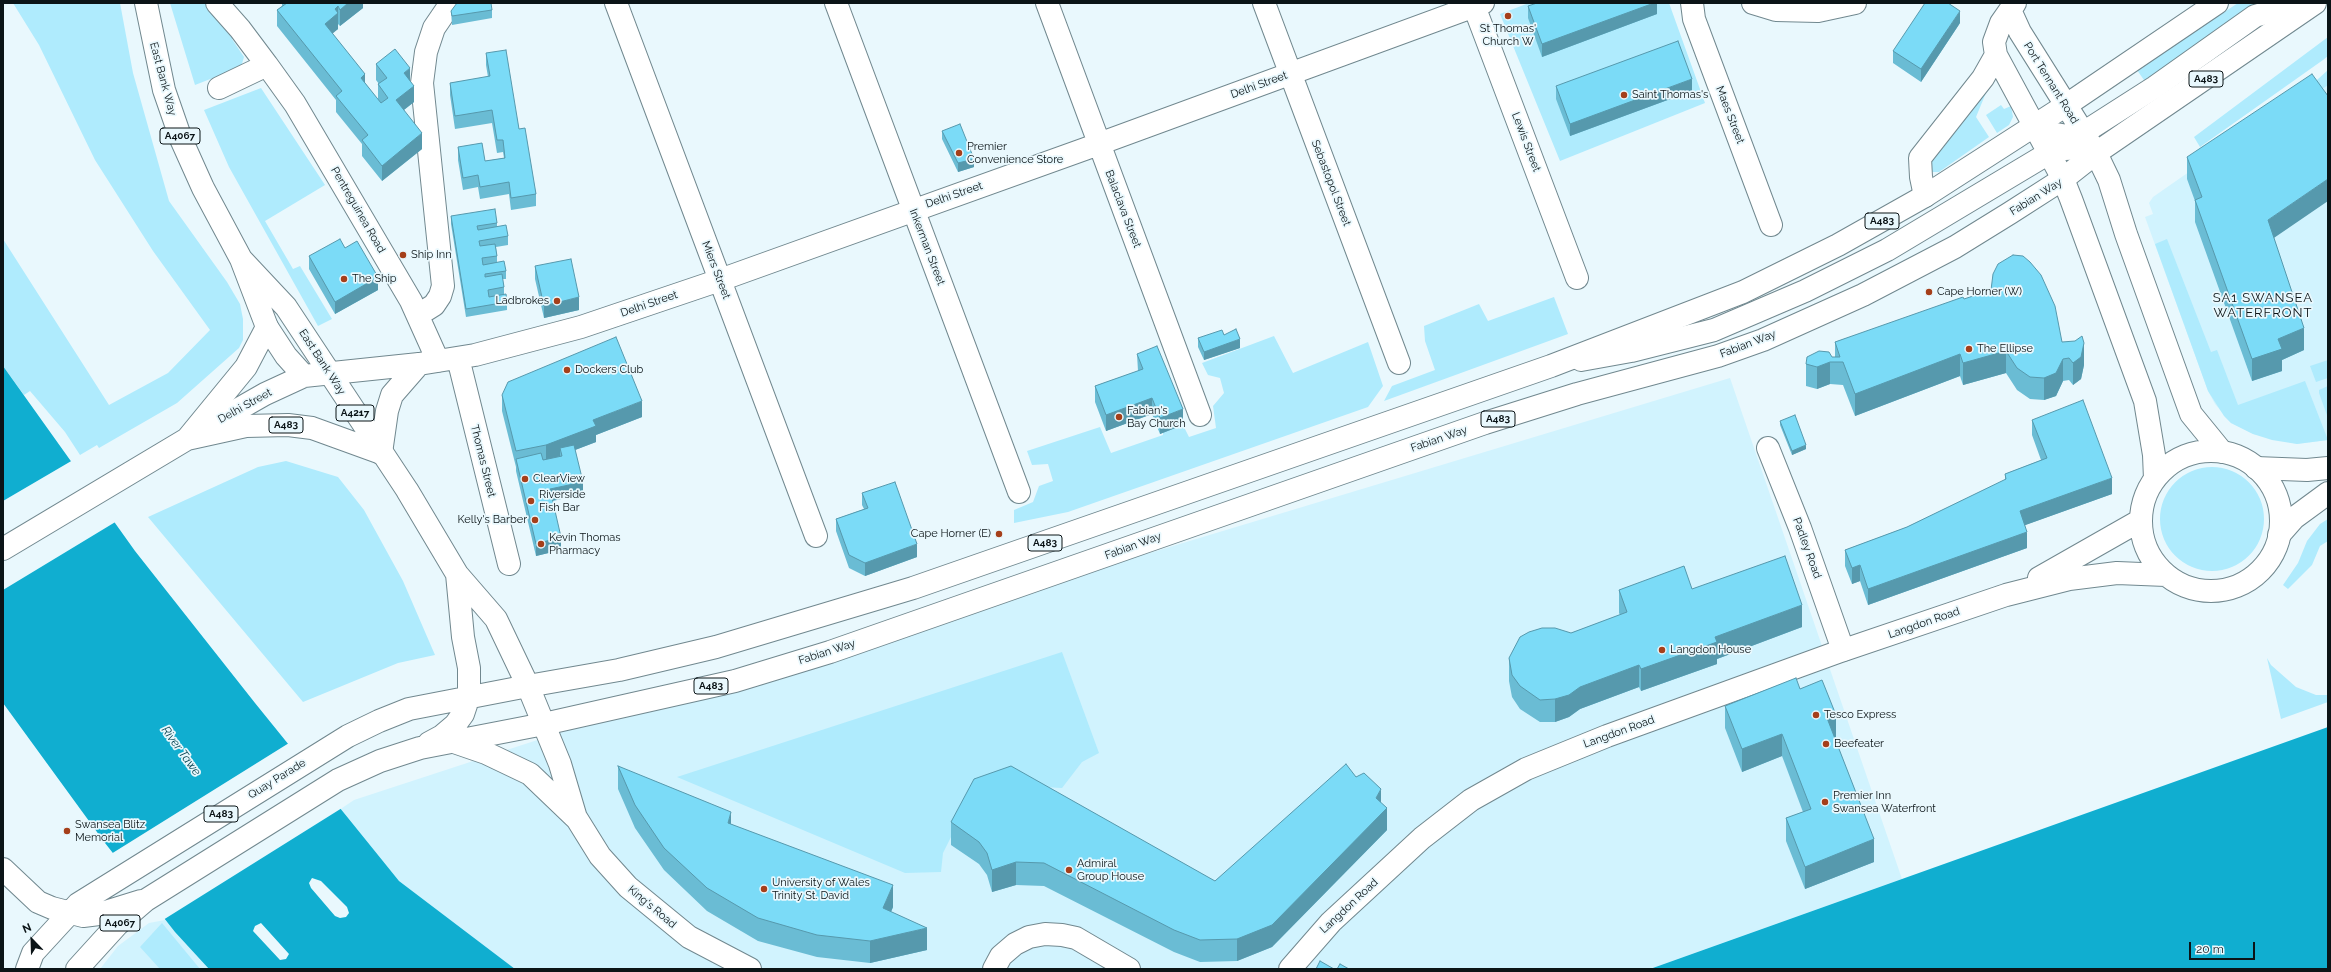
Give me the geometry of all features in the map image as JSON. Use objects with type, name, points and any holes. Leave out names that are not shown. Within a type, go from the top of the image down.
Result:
[{"type":"main road","name":"East Bank Way","points":[[146,3],[164,90],[181,139],[203,188],[241,259],[267,327]]},
{"type":"main road","name":"Pentreguinea Road","points":[[217,3],[240,29],[295,104],[418,315],[438,361]]},
{"type":"main road","points":[[418,315],[434,304],[440,296],[443,286],[422,83],[426,52],[434,28],[451,3]]},
{"type":"main road","name":"Miers Street","points":[[616,3],[816,536]]},
{"type":"main road","name":"Inkerman Street","points":[[836,3],[1019,492]]},
{"type":"main road","name":"Balaclava Street","points":[[1047,3],[1098,144],[1200,415]]},
{"type":"main road","name":"Sebastopol Street","points":[[1264,3],[1399,364]]},
{"type":"main road","name":"Maes Street","points":[[1692,3],[1694,19],[1771,225]]},
{"type":"main road","points":[[1753,3],[1776,10],[1818,11],[1854,3]]},
{"type":"main road","name":"A483","points":[[528,686],[619,670],[716,647],[834,613],[1006,556],[1551,366],[1743,292],[1838,246],[1925,196],[2065,106],[2217,3]]},
{"type":"main road","points":[[2034,126],[2050,133],[2068,136],[2083,133],[2155,87],[2255,16],[2300,3]]},
{"type":"main road","name":"Fabian Way","points":[[544,724],[735,681],[822,654],[1485,423],[1577,394],[1718,356],[1763,340],[1863,295],[1955,246],[2063,179],[2096,153],[2315,3]]},
{"type":"main road","name":"Delhi Street","points":[[187,439],[265,394],[304,376],[438,361],[581,327],[720,280],[1479,5]]},
{"type":"main road","name":"Lewis Street","points":[[1479,5],[1577,278]]},
{"type":"main road","name":"Port Tennant Road","points":[[2013,7],[2020,32],[2065,106],[2096,153],[2109,180],[2126,234],[2192,414],[2222,452]]},
{"type":"main road","name":"Port Tennant Road","points":[[2013,7],[2001,23],[1994,42],[1996,55],[2063,179],[2145,401],[2154,455],[2155,479]]},
{"type":"main road","name":"Port Tennant Road","points":[[1925,196],[1921,177],[1920,158],[1983,78],[1996,55]]},
{"type":"main road","points":[[219,88],[267,65]]},
{"type":"main road","points":[[1551,366],[1631,351],[1714,330],[1805,291],[1887,250],[2048,153],[2065,149],[2082,148],[2096,153]]},
{"type":"main road","name":"East Bank Way","points":[[241,259],[286,307],[407,490],[457,574],[496,619],[528,686]]},
{"type":"main road","points":[[187,439],[246,367],[267,327],[286,356],[304,376]]},
{"type":"main road","points":[[382,453],[387,411],[392,395],[438,361]]},
{"type":"main road","name":"Thomas Street","points":[[438,361],[509,564]]},
{"type":"main road","name":"A483","points":[[3,549],[187,439],[246,426],[288,425],[312,428],[382,453]]},
{"type":"main road","name":"Padley Road","points":[[1768,448],[1800,528],[1843,650]]},
{"type":"main road","points":[[2279,535],[2280,516],[2277,498],[2268,482],[2256,468],[2246,461],[2222,452],[2203,452],[2185,456],[2168,466],[2155,479],[2147,492],[2142,506],[2142,536],[2147,550],[2155,564],[2166,575],[2184,586],[2206,591],[2225,590],[2242,583],[2255,574],[2267,562],[2279,535],[2294,518],[2328,494]]},
{"type":"main road","points":[[2256,468],[2308,470],[2328,468]]},
{"type":"main road","name":"Langdon Road","points":[[2006,595],[2067,564],[2141,520]]},
{"type":"main road","name":"Langdon Road","points":[[1290,969],[1331,922],[1422,838],[1471,800],[1526,769],[1566,752],[1843,650],[2006,595],[2069,579],[2117,573],[2166,575]]},
{"type":"main road","name":"East Bank Way","points":[[420,748],[442,736],[455,725],[463,714],[469,696],[469,668],[463,637],[457,574]]},
{"type":"main road","name":"King's Road","points":[[528,686],[560,764],[577,819]]},
{"type":"main road","name":"Quay Parade","points":[[27,969],[33,953],[68,912],[124,874],[318,754],[378,720],[409,709],[469,696],[528,686]]},
{"type":"main road","name":"A483","points":[[3,869],[38,902],[83,916],[99,914],[146,900],[338,780],[380,761],[420,748],[544,724]]},
{"type":"main road","name":"King's Road","points":[[454,742],[486,753],[530,774],[577,819],[600,856],[628,887],[689,937],[750,969]]},
{"type":"main road","name":"A4067","points":[[77,969],[118,925],[146,900]]},
{"type":"main road","points":[[994,969],[1001,956],[1015,944],[1030,937],[1045,934],[1076,938],[1129,969]]},
{"type":"shaded area","points":[[13,3],[120,3],[133,73],[169,201],[227,282],[240,304],[243,319],[243,340],[239,348],[177,403],[99,448],[97,445],[80,455],[65,432],[30,391],[24,395],[3,366],[3,239],[109,405],[168,373],[210,330],[153,251],[95,160],[39,45]]},
{"type":"shaded area","points":[[170,3],[213,3],[240,32],[232,39],[244,57],[241,67],[195,85]]},
{"type":"shaded area","points":[[1529,3],[1669,3],[1705,103],[1560,161],[1500,14]]},
{"type":"shaded area","points":[[2238,3],[2267,3],[2146,83],[2137,70]]},
{"type":"shaded area","points":[[2328,37],[2328,56],[2200,147],[2194,137]]},
{"type":"shaded area","points":[[2328,70],[2328,85],[2312,96],[2307,89]]},
{"type":"shaded area","points":[[2328,75],[2328,440],[2297,444],[2253,434],[2231,423],[2215,404],[2208,391],[2145,217],[2153,214],[2149,203],[2153,197]]},
{"type":"shaded area","points":[[261,88],[325,185],[265,221],[293,269],[300,266],[332,319],[318,326],[229,167],[204,110]]},
{"type":"shaded area","points":[[1988,88],[1976,117],[1989,137],[1939,172],[1932,172],[1928,160]]},
{"type":"shaded area","points":[[2001,105],[2004,109],[2011,106],[2013,117],[2009,125],[1997,133],[1986,115]]},
{"type":"shaded area","points":[[2167,239],[2211,352],[2217,350],[2238,405],[2305,381],[2328,440],[2297,444],[2272,440],[2253,434],[2231,423],[2224,416],[2208,391],[2155,244]]},
{"type":"shaded area","points":[[1554,297],[1568,334],[1384,401],[1392,386],[1435,370],[1425,341],[1424,326],[1479,304],[1488,321]]},
{"type":"shaded area","points":[[1274,336],[1293,373],[1368,342],[1383,386],[1368,407],[1068,512],[1014,523],[1014,510],[1033,502],[1039,486],[1053,481],[1048,464],[1032,465],[1027,451],[1100,427],[1111,453],[1163,435],[1163,430],[1183,425],[1189,437],[1216,428],[1213,406],[1224,393],[1220,378],[1208,375],[1202,363]]},
{"type":"shaded area","points":[[2328,360],[2328,378],[2316,382],[2310,366]]},
{"type":"shaded area","points":[[1730,378],[1902,879],[1650,969],[515,969],[399,881],[339,810],[354,800],[626,711]]},
{"type":"shaded area","points":[[2328,386],[2328,418],[2319,390]]},
{"type":"shaded area","points":[[286,461],[338,477],[364,510],[403,581],[435,655],[398,663],[303,702],[148,517],[258,467]]},
{"type":"shaded area","points":[[2212,467],[2232,471],[2241,476],[2255,490],[2260,499],[2264,519],[2260,539],[2255,548],[2241,562],[2232,567],[2212,571],[2192,567],[2183,562],[2169,548],[2164,539],[2160,519],[2164,499],[2169,490],[2183,476],[2192,471]]},
{"type":"shaded area","points":[[2328,519],[2328,541],[2320,546],[2312,565],[2288,589],[2283,585],[2298,563],[2307,541],[2320,524]]},
{"type":"shaded area","points":[[1062,652],[1099,753],[1082,762],[1062,788],[1009,785],[970,799],[943,853],[941,872],[905,873],[677,777]]},
{"type":"shaded area","points":[[2267,658],[2271,665],[2296,687],[2316,695],[2327,695],[2328,702],[2281,719]]},
{"type":"shaded area","points":[[165,920],[209,969],[100,969],[118,946],[149,923]]},
{"type":"shaded area","points":[[162,923],[200,969],[160,969],[140,947]]},
{"type":"water","name":"River Tawe","points":[[3,366],[135,551],[255,703],[399,881],[515,969],[209,969],[175,932],[105,843],[3,703]],"holes":[[[312,878],[321,881],[347,907],[349,913],[346,917],[340,918],[335,916],[311,888],[309,883]],[[261,923],[289,954],[286,959],[280,960],[253,931],[255,926]]]},
{"type":"water","points":[[2328,727],[2328,969],[1650,969],[1902,879]]},
{"type":"pier","points":[[73,460],[117,521],[3,590],[3,501]]},
{"type":"pier","points":[[289,743],[342,808],[163,920],[111,854]]},
{"type":"building","points":[[287,3],[348,3],[340,10],[338,6],[335,9],[338,13],[325,24],[365,74],[361,78],[381,103],[388,98],[378,84],[387,78],[376,64],[395,49],[410,68],[404,73],[414,86],[396,100],[422,133],[382,166],[362,140],[368,135],[336,96],[342,91],[277,10]]},
{"type":"building","points":[[457,3],[491,3],[492,10],[452,16],[451,11]]},
{"type":"building","points":[[1537,3],[1654,3],[1542,44],[1528,6]]},
{"type":"building","points":[[1925,3],[1948,3],[1960,11],[1921,69],[1893,51]]},
{"type":"building","name":"Saint Thomas's","points":[[1678,41],[1692,79],[1570,124],[1556,86]]},
{"type":"building","points":[[506,50],[519,129],[525,128],[536,194],[511,198],[509,182],[480,187],[478,175],[463,178],[458,147],[482,143],[485,161],[505,158],[503,140],[497,140],[492,110],[455,116],[450,83],[490,76],[486,53]]},
{"type":"building","points":[[2312,74],[2328,96],[2328,179],[2268,220],[2304,328],[2278,339],[2282,349],[2252,359],[2195,200],[2202,197],[2187,157]]},
{"type":"building","name":"Premier Convenience Store","points":[[960,124],[974,159],[958,163],[942,131]]},
{"type":"building","points":[[495,209],[497,223],[477,226],[478,230],[506,225],[508,236],[479,241],[480,246],[495,244],[497,256],[482,258],[483,265],[504,261],[506,271],[485,274],[485,277],[502,274],[504,287],[488,290],[489,297],[506,294],[507,302],[466,309],[451,216]]},
{"type":"building","name":"The Ship","points":[[340,239],[345,248],[357,241],[378,277],[335,302],[309,256]]},
{"type":"building","name":"The Ellipse","points":[[2013,255],[2023,256],[2041,275],[2055,306],[2062,342],[2075,341],[2082,336],[2084,343],[2081,357],[2073,363],[2069,358],[2063,359],[2056,373],[2044,378],[2030,377],[2017,368],[2006,351],[1963,363],[1960,354],[1855,394],[1843,362],[1830,362],[1817,367],[1806,364],[1807,357],[1819,351],[1829,352],[1832,357],[1840,357],[1835,342],[1963,297],[1964,299],[1991,290],[1993,274],[1998,264]]},
{"type":"building","points":[[571,259],[579,297],[544,306],[535,266]]},
{"type":"building","points":[[1236,329],[1240,339],[1204,352],[1198,338],[1222,330],[1224,335]]},
{"type":"building","points":[[616,337],[642,401],[593,420],[596,426],[546,445],[516,451],[502,395],[508,382]]},
{"type":"building","points":[[1157,346],[1183,409],[1160,418],[1152,398],[1106,415],[1095,386],[1143,369],[1137,354]]},
{"type":"building","points":[[2083,400],[2112,478],[2020,511],[2027,532],[1868,589],[1860,565],[1852,568],[1845,550],[1907,527],[2006,479],[2005,474],[2047,458],[2032,420]]},
{"type":"building","points":[[1795,415],[1806,445],[1792,451],[1780,421]]},
{"type":"building","points":[[574,445],[583,482],[550,489],[561,537],[536,544],[516,459],[541,453],[543,460],[562,456],[560,448]]},
{"type":"building","points":[[895,482],[917,544],[865,563],[849,555],[836,519],[868,508],[862,493]]},
{"type":"building","name":"Langdon House","points":[[1785,556],[1802,605],[1715,637],[1717,642],[1641,669],[1639,665],[1580,687],[1569,695],[1555,699],[1540,700],[1520,686],[1512,675],[1509,658],[1520,637],[1529,632],[1542,628],[1555,628],[1571,633],[1627,612],[1619,590],[1684,566],[1692,589]]},
{"type":"building","name":"Premier Inn Swansea Waterfront","points":[[1796,678],[1800,689],[1822,680],[1836,715],[1827,718],[1874,839],[1805,867],[1786,818],[1811,809],[1782,734],[1742,749],[1725,706]]},
{"type":"building","name":"Admiral Group House","points":[[1346,764],[1356,777],[1364,773],[1381,789],[1376,798],[1387,808],[1272,925],[1237,939],[1200,940],[1174,930],[1044,863],[1016,862],[992,870],[987,853],[979,842],[951,822],[974,779],[1011,766],[1215,881]]},
{"type":"building","name":"University of Wales Trinity St. David","points":[[618,766],[731,812],[728,823],[893,885],[883,908],[927,928],[870,941],[817,935],[758,918],[707,888],[664,848],[635,805]]},
{"type":"building","points":[[1320,961],[1334,969],[1316,969]]},
{"type":"building","points":[[1340,964],[1349,969],[1337,969]]},
{"type":"place","name":"St Thomas' Church W","points":[[1508,16]]},
{"type":"place","name":"Saint Thomas's","points":[[1624,95]]},
{"type":"place","name":"Premier Convenience Store","points":[[959,153]]},
{"type":"place","name":"Ship Inn","points":[[403,255]]},
{"type":"place","name":"The Ship","points":[[344,279]]},
{"type":"place","name":"Cape Horner (W)","points":[[1929,292]]},
{"type":"place","name":"Ladbrokes","points":[[557,301]]},
{"type":"place","name":"The Ellipse","points":[[1969,349]]},
{"type":"place","name":"Dockers Club","points":[[567,370]]},
{"type":"place","name":"Fabian's Bay Church","points":[[1119,417]]},
{"type":"place","name":"ClearView","points":[[525,479]]},
{"type":"place","name":"Riverside Fish Bar","points":[[531,501]]},
{"type":"place","name":"Kelly's Barber","points":[[535,520]]},
{"type":"place","name":"Cape Horner (E)","points":[[999,534]]},
{"type":"place","name":"Kevin Thomas Pharmacy","points":[[541,544]]},
{"type":"place","name":"Langdon House","points":[[1662,650]]},
{"type":"place","name":"Tesco Express","points":[[1816,715]]},
{"type":"place","name":"Beefeater","points":[[1826,744]]},
{"type":"place","name":"Premier Inn Swansea Waterfront","points":[[1825,802]]},
{"type":"place","name":"Swansea Blitz Memorial","points":[[67,831]]},
{"type":"place","name":"Admiral Group House","points":[[1069,870]]},
{"type":"place","name":"University of Wales Trinity St. David","points":[[764,889]]},
{"type":"district","name":"SA1 SWANSEA WATERFRONT","points":[[2263,306]]}]
